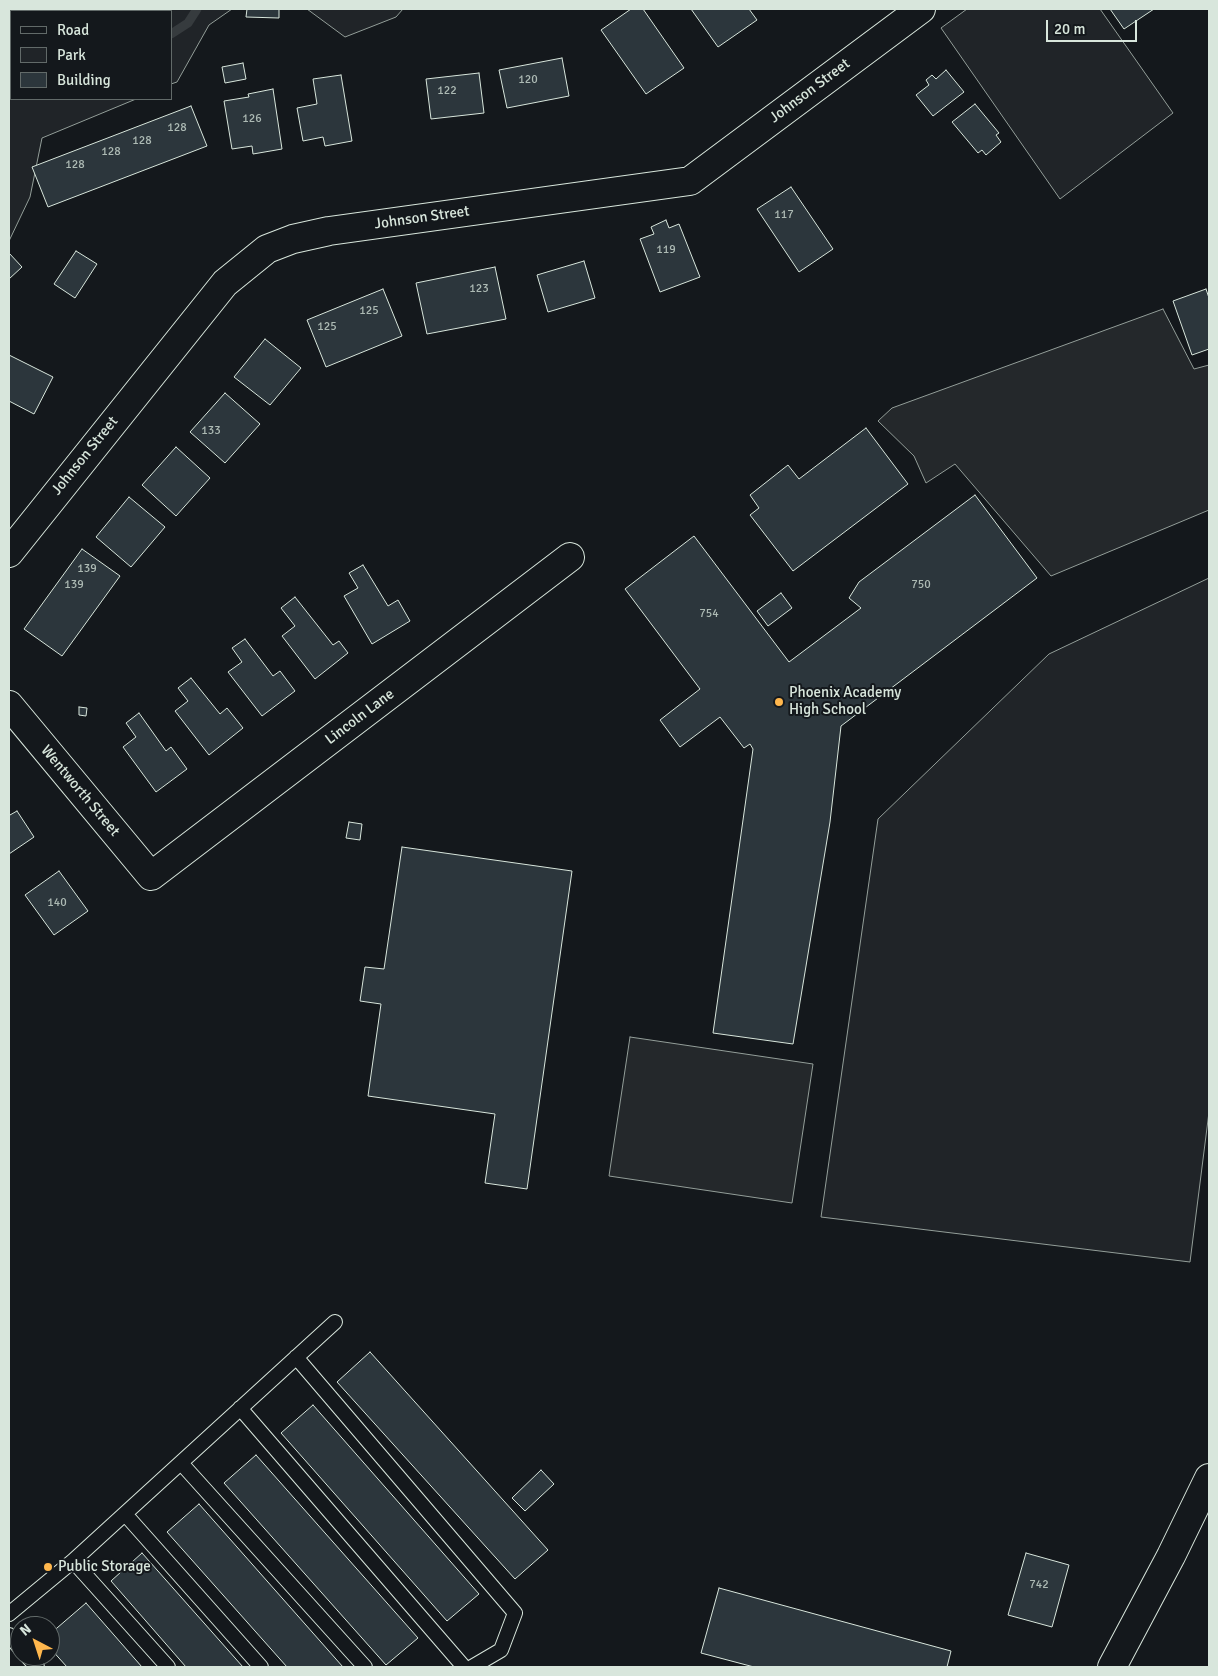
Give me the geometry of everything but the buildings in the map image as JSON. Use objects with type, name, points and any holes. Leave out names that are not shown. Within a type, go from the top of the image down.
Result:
[{"type":"street","name":"Johnson Street","points":[[9,553],[225,283],[267,249],[293,239],[329,231],[690,181],[921,9]]},
{"type":"street","name":"Lincoln Lane","points":[[151,876],[570,557]]},
{"type":"street","name":"Wentworth Street","points":[[9,706],[151,876]]},
{"type":"street","points":[[1112,1667],[1171,1556],[1209,1478]]},
{"type":"lane","points":[[9,1614],[73,1561],[335,1322]]},
{"type":"lane","points":[[296,1358],[515,1613],[501,1650],[472,1667]]},
{"type":"lane","points":[[240,1408],[464,1667]]},
{"type":"lane","points":[[180,1463],[365,1667]]},
{"type":"lane","points":[[125,1514],[261,1667]]},
{"type":"lane","points":[[73,1561],[168,1667]]},
{"type":"green space","points":[[9,9],[232,9],[209,25],[177,82],[172,84],[172,10],[10,10],[10,100],[134,100],[42,138],[30,197],[9,241]]},
{"type":"green space","points":[[307,9],[403,9],[396,17],[345,37]]},
{"type":"green space","points":[[967,9],[1100,9],[1173,113],[1060,199],[941,28]]},
{"type":"green space","points":[[1209,578],[1209,1112],[1190,1262],[821,1217],[878,819],[1049,654]]},
{"type":"shaded area","points":[[1163,309],[1194,369],[1209,365],[1209,510],[1051,576],[955,464],[926,483],[914,456],[878,421],[892,408]]},
{"type":"shaded area","points":[[630,1037],[813,1064],[792,1203],[609,1176]]},
{"type":"waterway","points":[[172,33],[188,23],[197,9]]},
{"type":"place","name":"Phoenix Academy High School","points":[[779,702]]},
{"type":"place","name":"Public Storage","points":[[48,1567]]}]
